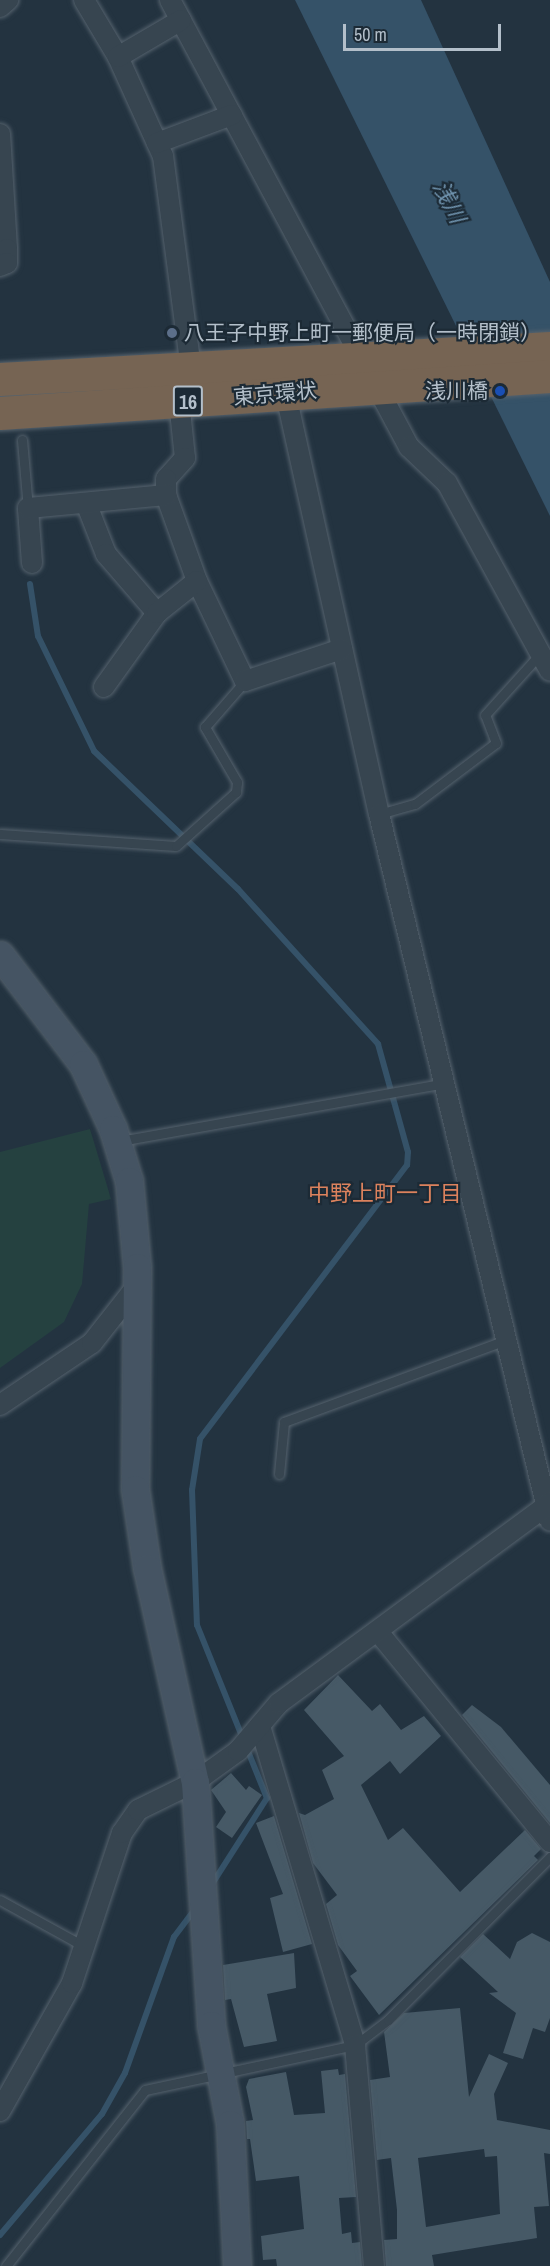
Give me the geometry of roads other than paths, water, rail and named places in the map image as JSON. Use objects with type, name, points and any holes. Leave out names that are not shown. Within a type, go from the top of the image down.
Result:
[{"type":"highway","name":"東京環状","points":[[0,413],[288,393],[380,371],[550,348]]},
{"type":"highway","name":"東京環状","points":[[0,379],[191,369],[550,376]]},
{"type":"street","points":[[0,7],[8,0]]},
{"type":"street","points":[[0,2111],[72,1983],[122,1833],[138,1810],[195,1782],[238,1751],[279,1703],[548,1510],[541,1473],[506,1340],[379,814],[288,393],[275,379],[216,382],[197,377],[191,369],[163,156],[118,57],[84,0]]},
{"type":"street","points":[[170,0],[232,115],[380,371],[410,447],[447,483],[550,671]]},
{"type":"street","points":[[118,57],[181,20]]},
{"type":"street","points":[[157,143],[232,115]]},
{"type":"street","points":[[0,134],[7,263],[0,267]]},
{"type":"street","points":[[179,401],[185,458],[166,479],[166,495],[197,581],[245,681],[342,649]]},
{"type":"street","points":[[32,563],[28,508],[166,495]]},
{"type":"street","points":[[86,503],[106,554],[157,613]]},
{"type":"street","points":[[104,687],[157,613],[197,581]]},
{"type":"street","points":[[7,968],[79,1058],[118,1142],[135,1214],[133,1428],[139,1523],[195,1782],[204,1875],[211,2025],[230,2124],[237,2266]]},
{"type":"street","points":[[0,1405],[92,1343],[136,1287]]},
{"type":"street","points":[[379,1633],[550,1842]]},
{"type":"street","points":[[258,1728],[355,2045],[374,2266]]},
{"type":"lane","points":[[22,440],[28,508]]},
{"type":"lane","points":[[379,814],[416,804],[496,743],[485,715],[540,654]]},
{"type":"lane","points":[[0,834],[176,846],[236,792],[237,782],[205,727],[245,681]]},
{"type":"lane","points":[[118,1142],[445,1083]]},
{"type":"lane","points":[[279,1474],[284,1422],[506,1340]]},
{"type":"lane","points":[[6,2266],[145,2090],[220,2076],[355,2045],[388,2020],[550,1857]]},
{"type":"lane","points":[[0,1900],[85,1947]]},
{"type":"water","name":"浅川","points":[[295,0],[421,0],[550,282],[550,516]]},
{"type":"waterway","points":[[30,584],[38,636],[94,751],[238,889],[378,1044],[408,1152],[407,1165],[200,1439],[192,1490],[197,1625],[267,1798],[210,1887]]},
{"type":"waterway","points":[[0,2235],[102,2114],[125,2073],[174,1937],[194,1910]]},
{"type":"place","name":"八王子中野上町一郵便局（一時閉鎖）","points":[[172,333]]},
{"type":"place","name":"浅川橋","points":[[500,391]]},
{"type":"district","name":"中野上町一丁目","points":[[385,1194]]}]
